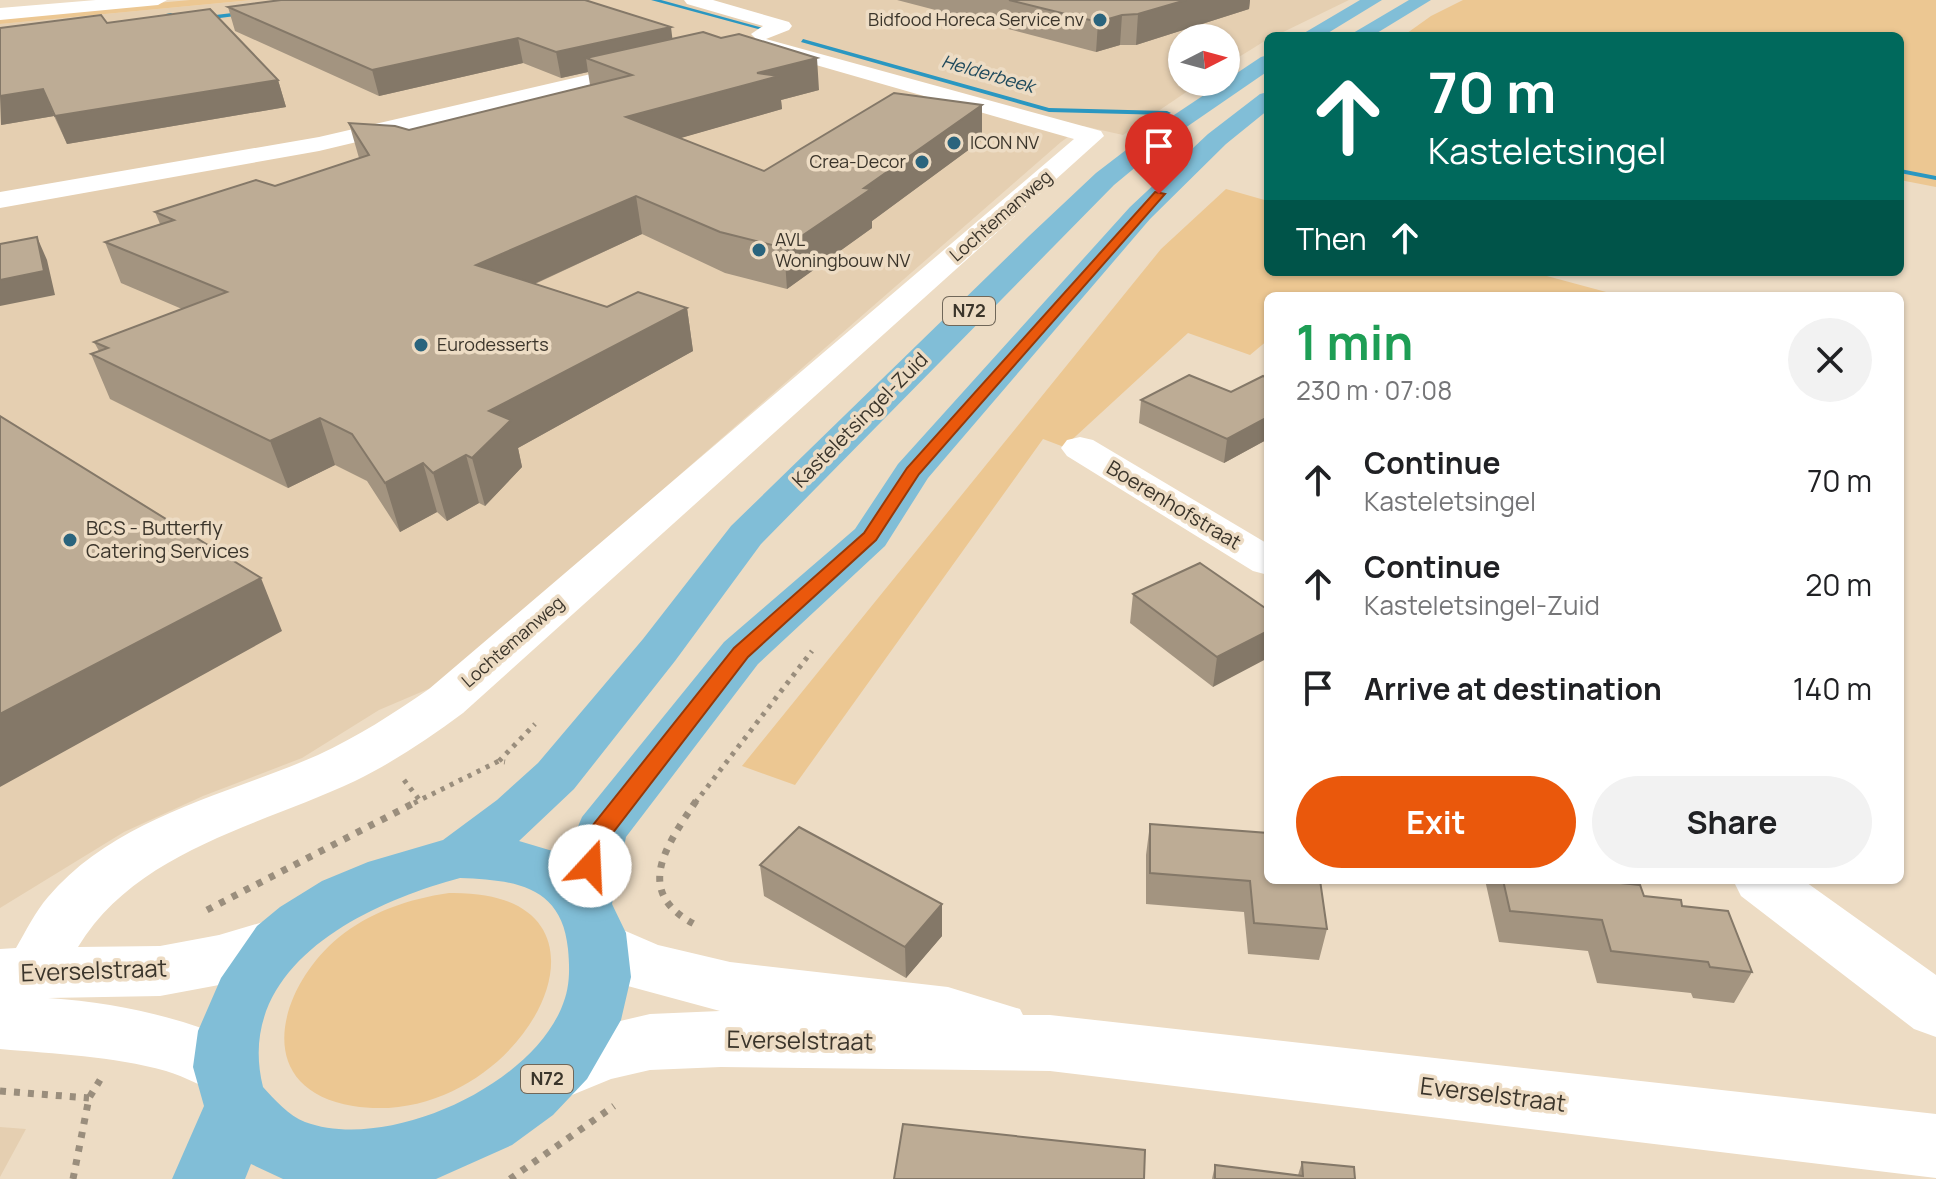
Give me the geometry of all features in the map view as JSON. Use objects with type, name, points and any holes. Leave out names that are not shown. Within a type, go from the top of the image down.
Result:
[{"type":"main road","points":[[1316,32],[1373,0]]},
{"type":"main road","points":[[1365,32],[1422,0]]},
{"type":"main road","name":"Kasteletsingel-Zuid","points":[[460,857],[516,814],[556,776],[659,650],[746,535],[1105,179],[1264,64]]},
{"type":"main road","name":"N72","points":[[230,1086],[264,1133],[289,1149],[363,1170],[409,1156],[483,1126],[555,1073],[584,1031],[596,1003],[600,976],[592,924],[590,866],[601,831],[741,653],[870,537],[912,472],[1140,213],[1217,139],[1264,102]]},
{"type":"main road","name":"N72","points":[[207,1179],[218,1161],[230,1086],[229,1023],[245,989],[280,941],[345,896],[393,874],[460,857],[498,859],[549,872],[592,924]]},
{"type":"street","points":[[0,14],[158,0]]},
{"type":"street","name":"Lochtemanweg","points":[[11,990],[74,907],[111,873],[148,847],[203,820],[323,774],[398,735],[446,701],[1092,136],[747,43],[757,35],[782,26],[693,0]]},
{"type":"street","points":[[0,200],[319,144],[677,60]]},
{"type":"street","name":"Boerenhofstraat","points":[[1080,448],[1264,560]]},
{"type":"street","points":[[1766,884],[1936,1010]]},
{"type":"street","name":"Everselstraat","points":[[592,924],[645,967],[730,988],[948,1014],[1050,1043]]},
{"type":"street","name":"Everselstraat","points":[[11,990],[160,971],[219,960],[280,941]]},
{"type":"street","points":[[11,990],[126,1032],[188,1047],[230,1086]]},
{"type":"street","name":"Everselstraat","points":[[555,1073],[603,1053],[650,1042],[721,1039],[1050,1043],[1936,1146]]},
{"type":"path","points":[[0,1091],[89,1098]]},
{"type":"shaded area","points":[[190,0],[252,0],[0,24],[0,17]]},
{"type":"shaded area","points":[[252,0],[1349,0],[1283,32],[1264,32],[1264,41],[1240,56],[1240,24],[1168,24],[1168,96],[1180,96],[1123,135],[1083,126],[1061,142],[440,684],[379,710],[302,758],[203,796],[124,832],[0,908],[0,24]]},
{"type":"shaded area","points":[[1463,0],[1936,0],[1936,187],[1904,181],[1904,32],[1409,32],[1431,16]]},
{"type":"shaded area","points":[[1226,189],[1264,200],[1264,276],[1547,276],[1606,292],[1264,292],[1264,343],[1250,355],[1188,333],[1064,447],[1043,439],[795,785],[742,766],[1161,249]]},
{"type":"shaded area","points":[[449,893],[509,902],[542,928],[551,966],[539,1008],[510,1049],[467,1084],[413,1104],[353,1106],[320,1096],[299,1080],[287,1059],[284,1034],[289,1009],[301,983],[317,959],[338,938],[363,921],[404,903]]},
{"type":"shaded area","points":[[0,1127],[26,1129],[0,1177]]},
{"type":"building","points":[[281,0],[585,0],[671,27],[556,52],[518,38],[372,70],[228,7]]},
{"type":"building","points":[[1009,0],[1186,0],[1098,22]]},
{"type":"building","points":[[210,9],[278,80],[55,116],[43,89],[0,96],[0,28],[101,15],[107,23]]},
{"type":"building","points":[[703,32],[721,38],[739,34],[817,58],[757,73],[779,76],[626,117],[764,171],[894,93],[982,105],[864,188],[871,189],[784,248],[720,232],[636,196],[476,265],[607,307],[638,292],[687,308],[489,411],[511,420],[472,458],[466,455],[433,473],[423,463],[385,483],[352,434],[320,418],[270,441],[91,354],[108,348],[94,342],[227,292],[105,242],[174,220],[155,212],[256,180],[275,186],[369,155],[349,123],[409,130],[632,75],[586,58]]},
{"type":"building","points":[[37,237],[44,271],[0,280],[0,244]]},
{"type":"building","points":[[1189,375],[1231,392],[1264,377],[1264,419],[1227,439],[1141,400]]},
{"type":"building","name":"BCS - Butterfly Catering Services","points":[[0,416],[261,578],[0,714]]},
{"type":"building","points":[[1200,563],[1264,607],[1264,633],[1217,657],[1133,594]]},
{"type":"building","points":[[1150,824],[1264,833],[1264,884],[1321,884],[1327,929],[1254,923],[1250,881],[1150,873]]},
{"type":"building","points":[[799,827],[942,904],[905,947],[760,865]]},
{"type":"building","points":[[1504,884],[1640,885],[1644,896],[1681,900],[1682,906],[1728,911],[1752,972],[1710,967],[1708,962],[1611,951],[1602,920],[1510,911]]},
{"type":"building","points":[[903,1124],[1145,1150],[1144,1179],[894,1179]]},
{"type":"building","points":[[1302,1162],[1354,1167],[1355,1179],[1215,1179],[1215,1165],[1303,1176]]},
{"type":"waterway","name":"Helderbeek","points":[[654,0],[760,28]]},
{"type":"waterway","name":"Helderbeek","points":[[169,14],[181,21],[249,13]]},
{"type":"waterway","name":"Helderbeek","points":[[803,41],[1049,110],[1167,113]]},
{"type":"waterway","name":"Helderbeek","points":[[1904,172],[1936,178]]},
{"type":"place","name":"Bidfood Horeca Service nv","points":[[1100,20]]},
{"type":"place","name":"ICON NV","points":[[954,143]]},
{"type":"place","name":"Crea-Decor","points":[[922,162]]},
{"type":"place","name":"AVL Woningbouw NV","points":[[759,250]]},
{"type":"place","name":"Eurodesserts","points":[[421,345]]},
{"type":"place","name":"BCS - Butterfly Catering Services","points":[[70,540]]},
{"type":"route","points":[[590,866],[601,831],[741,653],[870,537],[912,472],[1159,194]]}]
